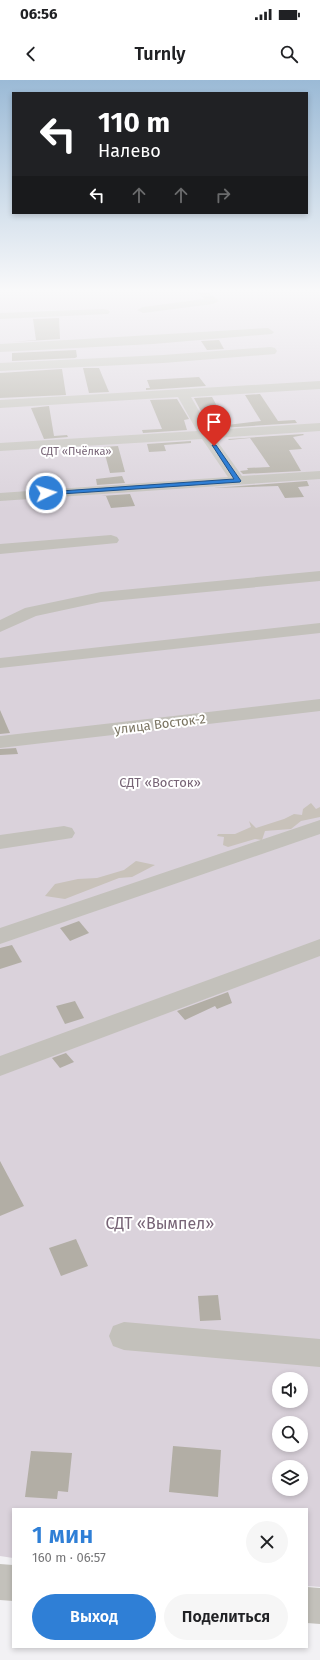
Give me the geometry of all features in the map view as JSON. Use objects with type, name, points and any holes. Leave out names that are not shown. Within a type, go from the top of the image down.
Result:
[{"type":"street","points":[[0,367],[87,363]]},
{"type":"street","points":[[0,404],[320,385]]},
{"type":"street","points":[[183,394],[206,434],[238,481]]},
{"type":"street","points":[[0,447],[320,427]]},
{"type":"street","points":[[0,497],[320,475]]},
{"type":"street","points":[[0,549],[111,540]]},
{"type":"street","points":[[0,627],[31,612],[101,597],[320,576]]},
{"type":"street","points":[[2,659],[320,628]]},
{"type":"street","name":"улица Восток-2","points":[[0,742],[320,705]]},
{"type":"street","points":[[0,936],[320,827]]},
{"type":"street","points":[[0,842],[64,833]]},
{"type":"street","points":[[0,1066],[320,947]]},
{"type":"street","points":[[124,1336],[320,1353]]},
{"type":"street","points":[[0,1582],[12,1583]]},
{"type":"street","points":[[308,1605],[320,1606]]},
{"type":"green space","points":[[0,363],[320,363],[320,1587],[308,1586],[308,1508],[12,1508],[12,1558],[0,1556]]},
{"type":"shaded area","points":[[311,803],[316,809],[320,807],[320,817],[301,821],[291,829],[265,831],[262,840],[255,839],[228,847],[223,845],[224,837],[217,836],[218,834],[235,834],[251,827],[249,821],[256,828],[284,819],[294,814],[302,815],[303,809]]},
{"type":"shaded area","points":[[136,861],[155,865],[132,877],[119,878],[65,899],[45,896],[55,884],[78,879],[97,878],[124,870]]},
{"type":"building","points":[[83,368],[99,368],[109,392],[89,393]]},
{"type":"building","points":[[62,369],[66,395],[0,398],[0,373]]},
{"type":"building","points":[[199,377],[206,386],[146,390],[146,388],[150,388],[147,380]]},
{"type":"building","points":[[260,394],[278,421],[295,420],[297,423],[221,428],[219,426],[261,421],[245,395]]},
{"type":"building","points":[[212,397],[222,415],[204,417],[194,398]]},
{"type":"building","points":[[177,399],[189,419],[184,420],[187,430],[143,433],[142,430],[162,429],[150,400]]},
{"type":"building","points":[[49,406],[54,436],[67,435],[68,437],[44,439],[31,408]]},
{"type":"building","points":[[304,435],[293,437],[302,449],[289,450],[301,471],[243,474],[240,471],[248,470],[247,468],[270,467],[250,438],[228,439]]},
{"type":"building","points":[[191,441],[191,443],[164,445],[166,451],[149,452],[147,444]]},
{"type":"building","points":[[118,446],[125,472],[110,473],[103,447]]},
{"type":"building","points":[[122,476],[125,483],[97,485],[96,479]]},
{"type":"building","points":[[307,481],[309,486],[298,487],[304,497],[285,498],[278,486],[213,488]]},
{"type":"building","points":[[130,494],[135,506],[111,508],[106,496],[101,496]]},
{"type":"building","points":[[0,710],[10,733],[0,734]]},
{"type":"building","points":[[16,748],[18,754],[0,755],[0,749]]},
{"type":"building","points":[[79,921],[89,933],[70,941],[60,928]]},
{"type":"building","points":[[12,945],[22,962],[0,969],[0,948]]},
{"type":"building","points":[[228,992],[232,1003],[217,1009],[215,1006],[185,1020],[177,1011]]},
{"type":"building","points":[[75,1001],[84,1018],[65,1024],[56,1006]]},
{"type":"building","points":[[66,1053],[74,1062],[60,1068],[52,1058]]},
{"type":"building","points":[[0,1161],[24,1206],[0,1216]]},
{"type":"building","points":[[76,1239],[88,1266],[61,1276],[49,1248]]},
{"type":"building","points":[[218,1295],[221,1320],[200,1321],[198,1296]]},
{"type":"building","points":[[173,1446],[221,1450],[218,1497],[169,1492]]},
{"type":"building","points":[[31,1451],[72,1453],[68,1492],[58,1491],[57,1499],[25,1497]]},
{"type":"route","points":[[46,493],[238,481],[214,446]]},
{"type":"park label","name":"СДТ «Пчёлка»","points":[[76,451]]},
{"type":"park label","name":"СДТ «Восток»","points":[[160,782]]},
{"type":"park label","name":"СДТ «Вымпел»","points":[[160,1223]]}]
